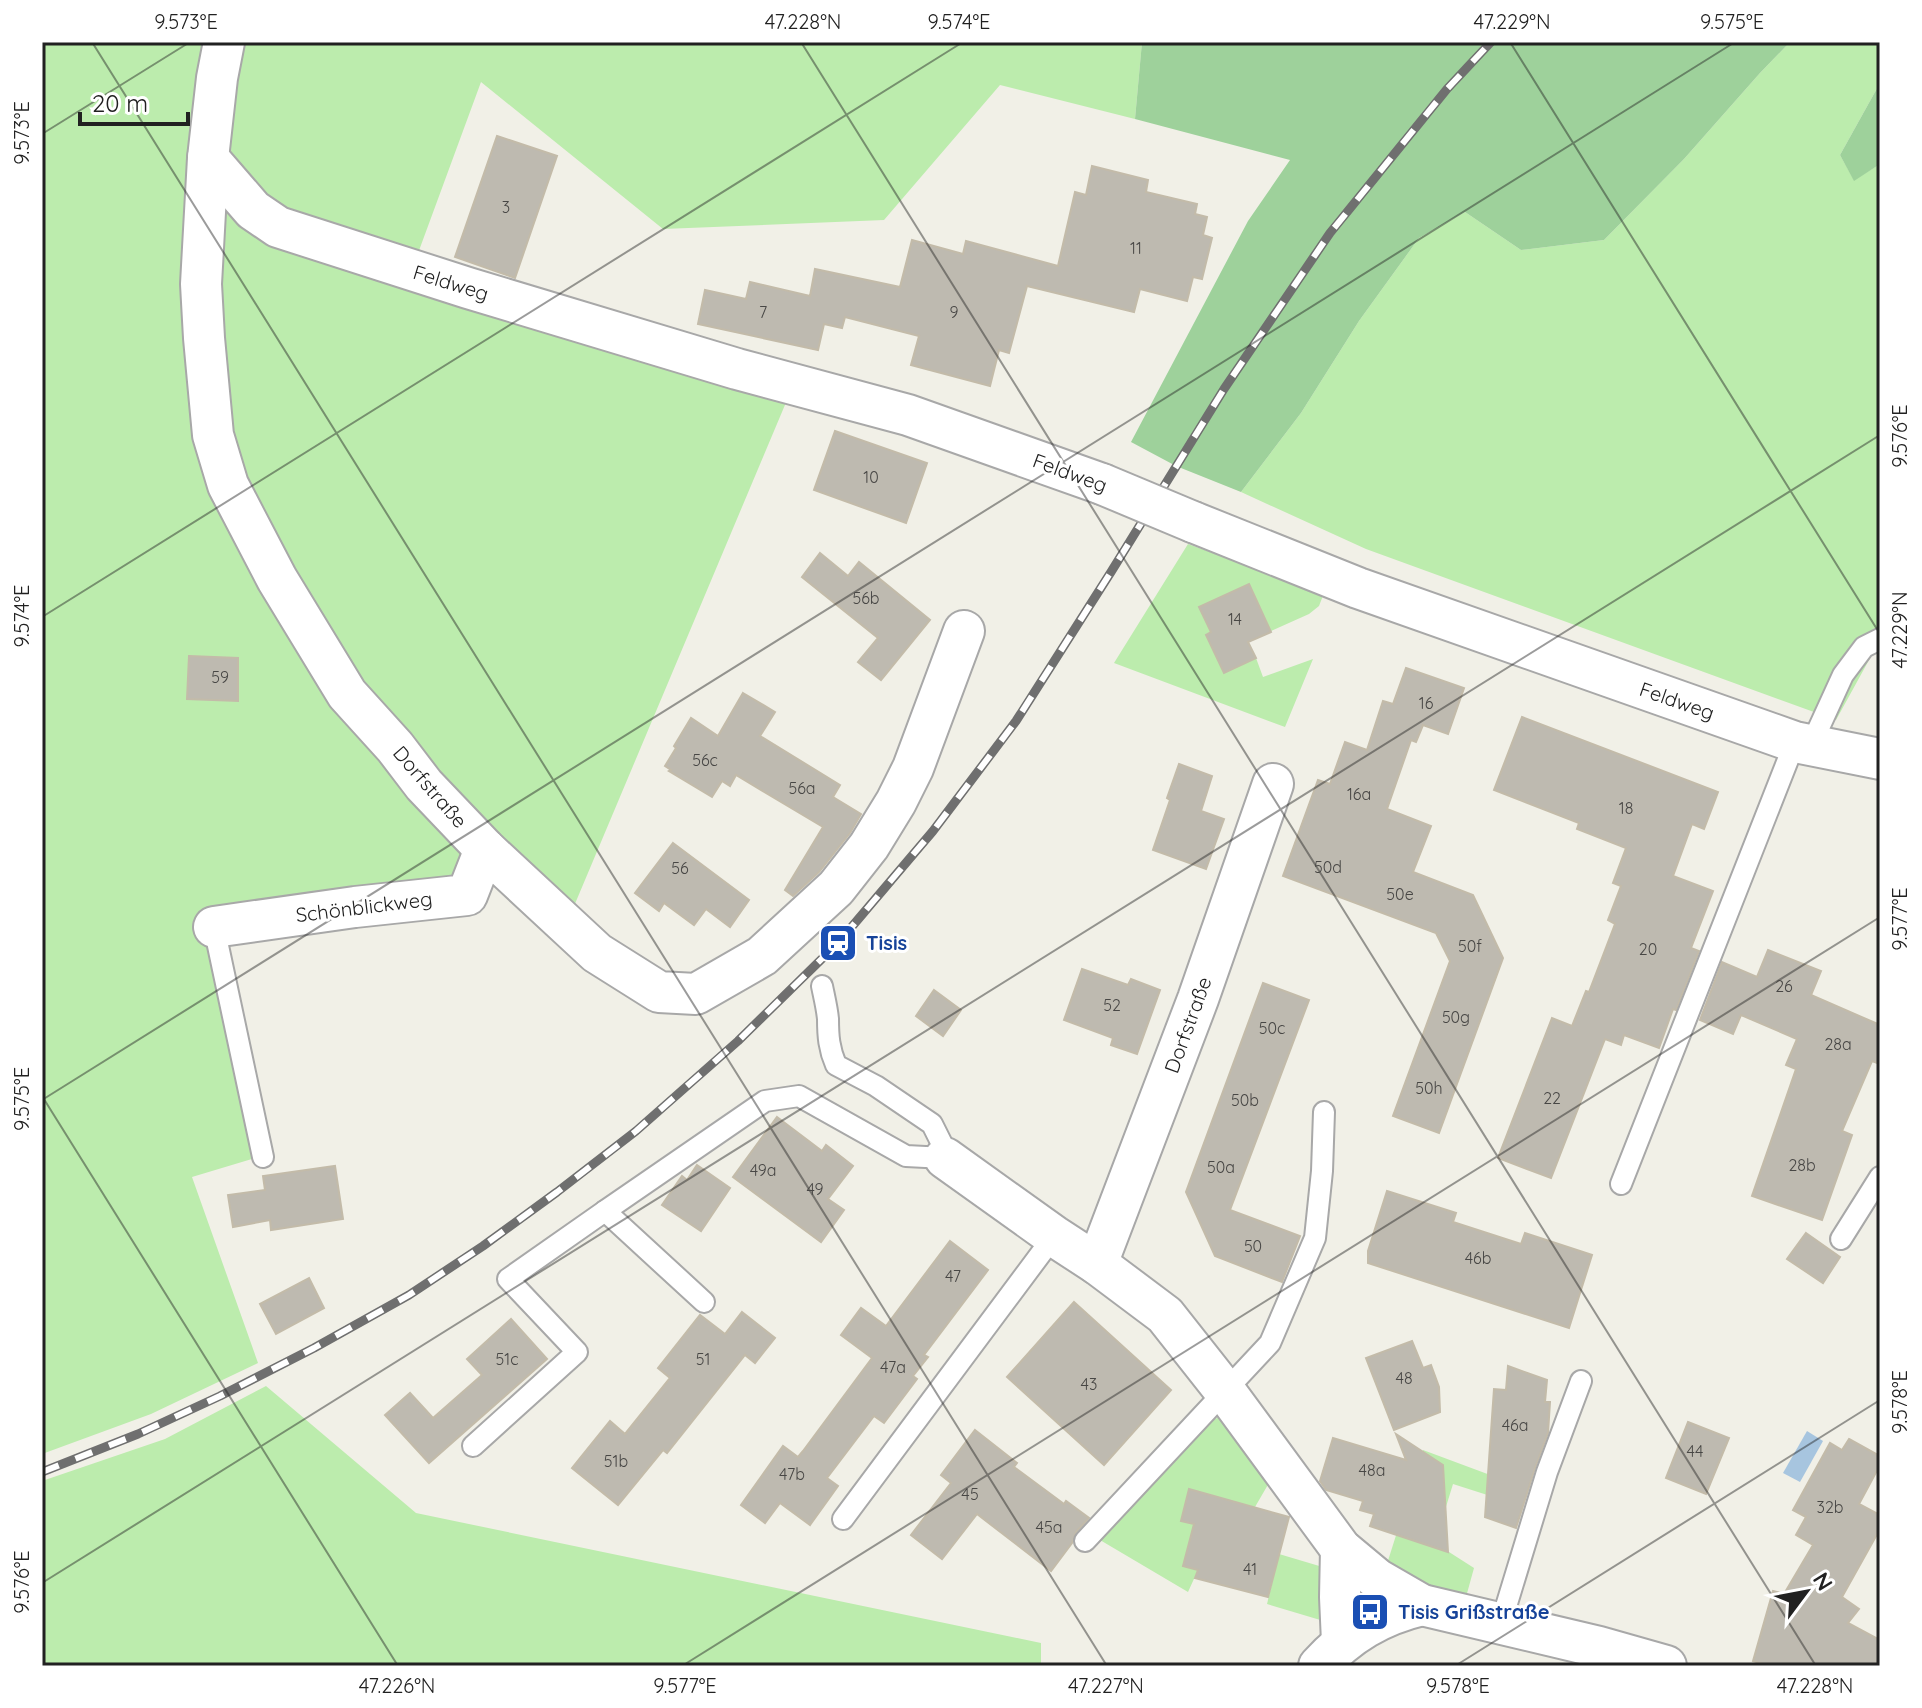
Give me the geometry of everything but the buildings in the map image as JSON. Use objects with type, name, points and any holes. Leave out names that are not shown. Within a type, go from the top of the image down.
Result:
[{"type":"street","name":"Dorfstraße","points":[[224,42],[208,158],[201,284],[213,435],[228,485],[283,590],[347,694],[395,747],[424,785],[485,849],[597,953],[659,992],[696,994],[762,956],[836,888],[869,846],[913,768],[964,631]]},
{"type":"street","name":"Feldweg","points":[[208,158],[253,210],[278,227],[483,293],[737,369],[908,415],[1102,484],[1358,588],[1803,744],[1880,759]]},
{"type":"street","points":[[202,247],[253,210]]},
{"type":"street","name":"Dorfstraße","points":[[1097,1264],[1198,999],[1273,784]]},
{"type":"street","name":"Schönblickweg","points":[[214,927],[467,895],[485,849]]},
{"type":"street","points":[[945,1158],[1165,1315],[1341,1549],[1377,1579],[1422,1605],[1666,1666]]},
{"type":"street","points":[[1331,1654],[1340,1597],[1341,1549]]},
{"type":"street","points":[[1331,1654],[1374,1623],[1401,1610],[1422,1605]]},
{"type":"lane","points":[[1621,1184],[1803,744],[1843,675],[1864,647],[1880,639]]},
{"type":"lane","points":[[214,927],[263,1157]]},
{"type":"lane","points":[[473,1446],[577,1352],[508,1279],[765,1101],[799,1096],[906,1156],[945,1158],[932,1124],[876,1086],[836,1065],[829,1049],[828,1018],[822,986]]},
{"type":"lane","points":[[1085,1541],[1270,1343],[1315,1238],[1324,1112]]},
{"type":"lane","points":[[1841,1239],[1880,1177]]},
{"type":"lane","points":[[605,1211],[704,1302]]},
{"type":"lane","points":[[843,1519],[1054,1236]]},
{"type":"lane","points":[[1501,1623],[1547,1472],[1581,1381]]},
{"type":"green space","points":[[42,42],[211,42],[222,69],[246,42],[1142,42],[1135,119],[1000,85],[884,220],[663,229],[481,82],[410,275],[790,393],[569,918],[490,850],[464,892],[217,929],[265,1155],[192,1177],[258,1363],[151,1414],[42,1454]]},
{"type":"green space","points":[[1142,42],[1790,42],[1684,159],[1604,240],[1521,250],[1465,212],[1419,238],[1359,321],[1301,413],[1241,492],[1176,466],[1131,442],[1248,221],[1290,160],[1135,119]]},
{"type":"green space","points":[[1790,42],[1880,42],[1880,83],[1840,155],[1854,180],[1880,164],[1880,640],[1836,720],[1366,549],[1241,492],[1301,413],[1359,321],[1419,238],[1465,212],[1521,250],[1604,240],[1684,159]]},
{"type":"green space","points":[[1880,83],[1880,164],[1854,181],[1840,155]]},
{"type":"green space","points":[[1188,544],[1324,593],[1319,606],[1309,614],[1271,631],[1249,584],[1200,607],[1211,632],[1206,635],[1224,672],[1256,658],[1263,677],[1313,659],[1285,727],[1114,663]]},
{"type":"green space","points":[[266,1386],[416,1513],[1041,1643],[1041,1666],[42,1666],[42,1481],[165,1439]]},
{"type":"green space","points":[[1228,1417],[1273,1476],[1255,1507],[1189,1490],[1181,1520],[1194,1524],[1183,1566],[1198,1570],[1188,1592],[1100,1540],[1209,1422]]},
{"type":"green space","points":[[1423,1450],[1509,1482],[1503,1500],[1453,1484],[1445,1510],[1434,1507],[1422,1543],[1449,1552],[1474,1568],[1466,1597],[1408,1582],[1386,1567]]},
{"type":"green space","points":[[1279,1554],[1326,1568],[1327,1622],[1267,1604]]},
{"type":"water","points":[[1807,1431],[1823,1441],[1800,1482],[1783,1473]]},
{"type":"railway","points":[[42,1472],[138,1434],[314,1348],[409,1295],[483,1246],[636,1131],[738,1041],[838,943],[933,831],[1016,721],[1224,389],[1330,233],[1447,89],[1491,42]]},
{"type":"place","name":"Tisis","points":[[838,943]]},
{"type":"place","name":"Tisis Grißstraße","points":[[1370,1612]]}]
